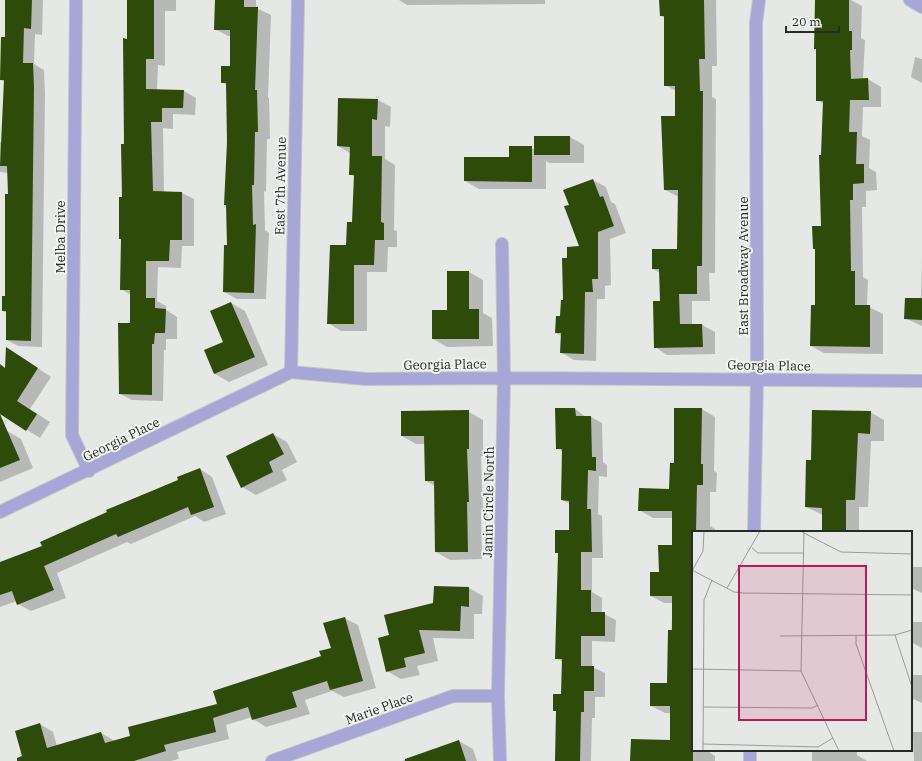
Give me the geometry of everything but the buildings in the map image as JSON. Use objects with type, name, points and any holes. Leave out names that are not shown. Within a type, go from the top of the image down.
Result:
[{"type":"street","name":"Melba Drive","points":[[76,0],[72,435],[89,471]]},
{"type":"street","name":"East 7th Avenue","points":[[291,372],[298,0]]},
{"type":"street","name":"East Broadway Avenue","points":[[754,531],[757,379],[756,23],[759,0]]},
{"type":"street","points":[[910,0],[922,7]]},
{"type":"street","name":"Janin Circle North","points":[[500,761],[498,696],[504,378],[502,244]]},
{"type":"street","name":"Georgia Place","points":[[0,512],[89,471],[291,372],[366,379],[504,378],[922,381]]},
{"type":"street","name":"Marie Place","points":[[272,761],[452,696],[498,696]]}]
